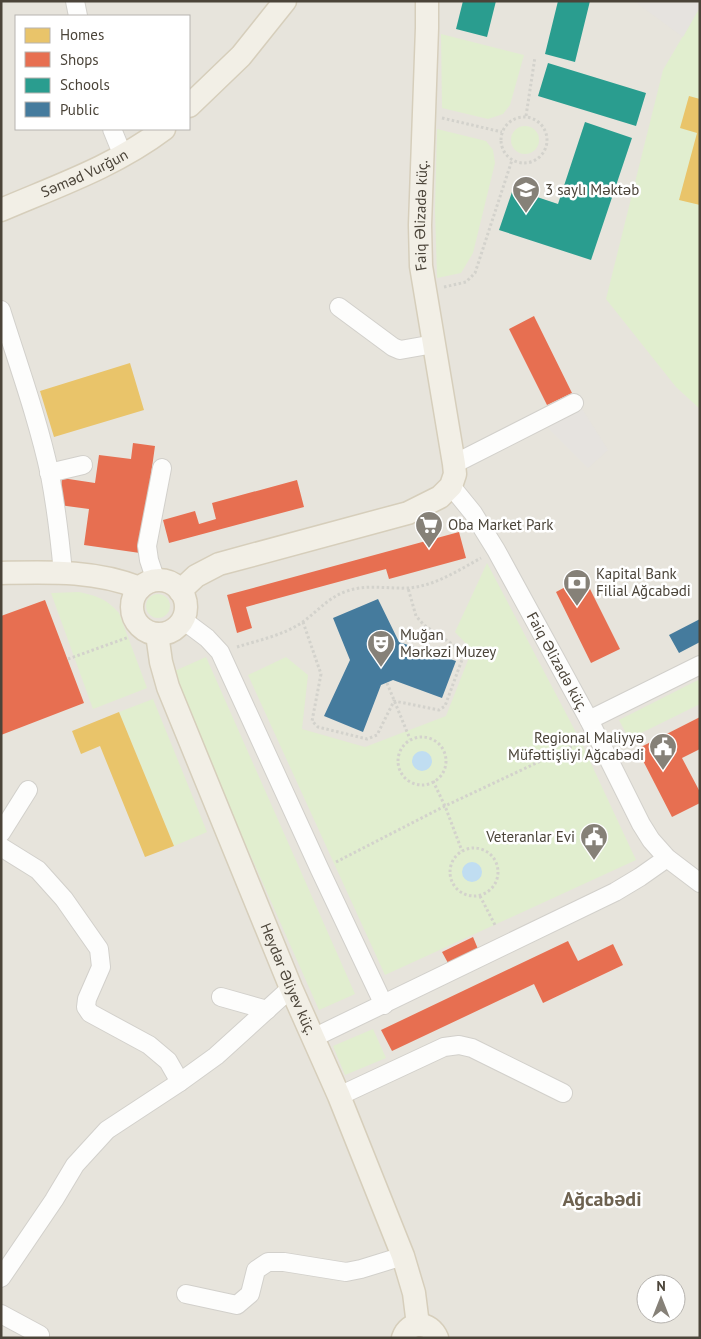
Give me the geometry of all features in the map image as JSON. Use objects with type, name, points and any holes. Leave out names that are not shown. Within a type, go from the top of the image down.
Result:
[{"type":"main road","points":[[190,105],[241,56],[285,1]]},
{"type":"main road","points":[[419,1],[427,28]]},
{"type":"main road","name":"Faiq Əlizadə küç.","points":[[427,1],[420,225],[421,266],[454,464],[455,474],[451,486]]},
{"type":"main road","name":"Səməd Vurğun","points":[[1,210],[123,156],[163,130]]},
{"type":"main road","points":[[180,591],[196,576],[219,564],[408,513],[440,496],[451,486]]},
{"type":"main road","points":[[1,573],[96,575],[148,584],[165,581],[180,591],[186,605],[183,620],[174,629],[163,634],[148,632],[141,627],[132,612],[132,603],[135,595],[148,584]]},
{"type":"main road","name":"Heydər Əliyev küç.","points":[[157,634],[161,662],[168,687],[291,988],[339,1096],[403,1256],[414,1293],[410,1331]]},
{"type":"main road","points":[[410,1331],[424,1325],[434,1331],[437,1338]]},
{"type":"street","points":[[75,1],[78,15]]},
{"type":"street","points":[[112,130],[123,156]]},
{"type":"street","points":[[338,307],[393,347],[400,350],[434,344]]},
{"type":"street","points":[[1,310],[34,416],[49,473],[58,526],[63,573]]},
{"type":"street","points":[[454,464],[574,403]]},
{"type":"street","points":[[49,473],[84,465]]},
{"type":"street","points":[[148,584],[149,532],[162,468]]},
{"type":"street","name":"Faiq Əlizadə küç.","points":[[451,486],[473,513],[496,550],[589,720],[641,824],[651,840],[667,858],[700,883]]},
{"type":"street","points":[[183,620],[207,638],[220,652],[384,1004]]},
{"type":"street","points":[[589,720],[700,665]]},
{"type":"street","points":[[1,833],[28,790]]},
{"type":"street","points":[[1,848],[38,870],[64,899],[99,949],[101,967],[87,999],[86,1007],[90,1013],[149,1045],[168,1061],[180,1082]]},
{"type":"street","points":[[313,1038],[615,892],[667,858]]},
{"type":"street","points":[[1,1278],[75,1166],[107,1130],[216,1056],[291,988]]},
{"type":"street","points":[[220,997],[267,1010]]},
{"type":"street","points":[[339,1096],[444,1047],[459,1045],[472,1048],[563,1093]]},
{"type":"street","points":[[186,1294],[237,1305],[250,1294],[256,1270],[268,1262],[284,1262],[346,1272],[403,1256]]},
{"type":"street","points":[[1,1314],[40,1335]]},
{"type":"path","points":[[526,116],[535,57]]},
{"type":"path","points":[[434,116],[502,132]]},
{"type":"path","points":[[526,116],[536,120],[544,127],[547,136],[546,147],[541,156],[532,162],[522,163],[512,160],[504,152],[501,143],[502,132],[507,123],[516,118],[526,116]]},
{"type":"path","points":[[425,292],[466,282],[475,273],[512,160]]},
{"type":"path","points":[[220,652],[286,631],[303,622],[330,599],[346,591],[360,587],[408,588],[429,584],[443,579],[496,550]]},
{"type":"path","points":[[394,701],[438,710],[445,706],[463,656],[460,650],[424,626],[416,616],[408,588]]},
{"type":"path","points":[[303,622],[321,674],[312,720],[318,727],[367,739],[377,734],[394,701]]},
{"type":"path","points":[[68,659],[129,637]]},
{"type":"path","points":[[387,683],[410,740]]},
{"type":"path","points":[[421,736],[432,739],[441,746],[446,757],[444,769],[438,778],[428,784],[416,784],[406,779],[399,770],[397,758],[401,747],[410,740],[421,736]]},
{"type":"path","points":[[320,870],[445,806],[581,742]]},
{"type":"path","points":[[433,781],[445,806],[462,851]]},
{"type":"path","points":[[473,848],[484,851],[494,858],[498,869],[497,880],[490,890],[480,896],[468,896],[458,891],[451,882],[449,870],[453,859],[462,851],[473,848]]},
{"type":"path","points":[[480,896],[495,925]]},
{"type":"shaded area","name":"Ağcabədi","points":[[1,1],[700,1],[700,1338],[1,1338]]},
{"type":"shaded area","points":[[634,1],[700,1],[700,7],[683,37]]},
{"type":"shaded area","points":[[572,393],[608,450],[588,468],[549,429],[547,405]]},
{"type":"green space","points":[[700,7],[700,409],[676,387],[606,299],[663,70]]},
{"type":"green space","points":[[441,34],[524,55],[510,105],[503,114],[488,119],[442,108]]},
{"type":"green space","points":[[525,126],[535,130],[539,140],[535,150],[525,154],[515,150],[511,140],[515,130]]},
{"type":"green space","points":[[437,129],[486,141],[493,150],[495,163],[473,253],[461,273],[437,278],[435,210]]},
{"type":"green space","points":[[487,563],[581,742],[636,860],[385,975],[248,675],[286,657],[308,675],[302,729],[365,747],[446,716],[472,650],[455,632]]},
{"type":"green space","points":[[79,592],[101,599],[110,604],[119,613],[147,688],[93,709],[51,593]]},
{"type":"green space","points":[[153,594],[163,594],[170,601],[170,611],[163,618],[153,618],[146,611],[146,601]]},
{"type":"green space","points":[[206,657],[355,994],[319,1010],[170,673]]},
{"type":"green space","points":[[700,679],[700,704],[629,739],[619,720]]},
{"type":"green space","points":[[153,699],[207,832],[174,846],[119,712]]},
{"type":"green space","points":[[373,1029],[386,1058],[345,1075],[333,1046]]},
{"type":"water","points":[[418,751],[426,751],[432,757],[432,765],[426,771],[418,771],[412,765],[412,757]]},
{"type":"water","points":[[468,862],[476,862],[482,868],[482,876],[476,882],[468,882],[462,876],[462,868]]},
{"type":"building: Homes","points":[[689,96],[700,99],[700,205],[679,200],[697,133],[680,128]]},
{"type":"building: Homes","points":[[130,363],[144,410],[54,437],[40,391]]},
{"type":"building: Homes","points":[[119,712],[174,846],[145,857],[100,746],[81,754],[72,731]]},
{"type":"building: Shops","points":[[534,316],[572,393],[547,405],[509,329]]},
{"type":"building: Shops","points":[[133,443],[155,446],[140,553],[84,545],[89,509],[59,505],[62,478],[95,483],[99,455],[131,459]]},
{"type":"building: Shops","points":[[297,480],[304,507],[169,543],[163,520],[195,511],[199,524],[216,519],[212,503]]},
{"type":"building: Shops","points":[[459,532],[466,558],[389,579],[386,569],[246,607],[252,628],[237,633],[227,595]]},
{"type":"building: Shops","points":[[584,577],[620,649],[591,663],[556,592]]},
{"type":"building: Shops","points":[[45,600],[84,703],[1,735],[1,616]]},
{"type":"building: Shops","points":[[700,717],[700,749],[682,758],[700,792],[700,803],[672,817],[637,749]]},
{"type":"building: Shops","points":[[473,937],[478,949],[448,963],[442,952]]},
{"type":"building: Shops","points":[[568,941],[578,961],[613,944],[623,965],[543,1003],[534,984],[392,1051],[381,1030]]},
{"type":"building: Schools","points":[[463,1],[496,1],[487,37],[456,29]]},
{"type":"building: Schools","points":[[558,1],[590,1],[575,62],[545,54]]},
{"type":"building: Schools","points":[[548,63],[646,93],[636,126],[538,96]]},
{"type":"building: Schools","points":[[585,122],[632,138],[591,260],[499,230],[513,189],[558,204]]},
{"type":"building: Public","points":[[378,599],[399,642],[456,661],[442,698],[393,680],[381,685],[363,732],[324,716],[350,660],[333,618]]},
{"type":"building: Public","points":[[700,619],[700,642],[679,653],[669,635]]},
{"type":"place","name":"3 saylı Məktəb","points":[[526,214]]},
{"type":"place","name":"Oba Market Park","points":[[429,549]]},
{"type":"place","name":"Kapital Bank Filial Ağcabədi","points":[[577,607]]},
{"type":"place","name":"Muğan Mərkəzi Muzey","points":[[381,668]]},
{"type":"place","name":"Regional Maliyyə Müfəttişliyi Ağcabədi","points":[[663,771]]},
{"type":"place","name":"Veteranlar Evi","points":[[594,861]]},
{"type":"district","name":"Ağcabədi","points":[[602,1199]]}]
